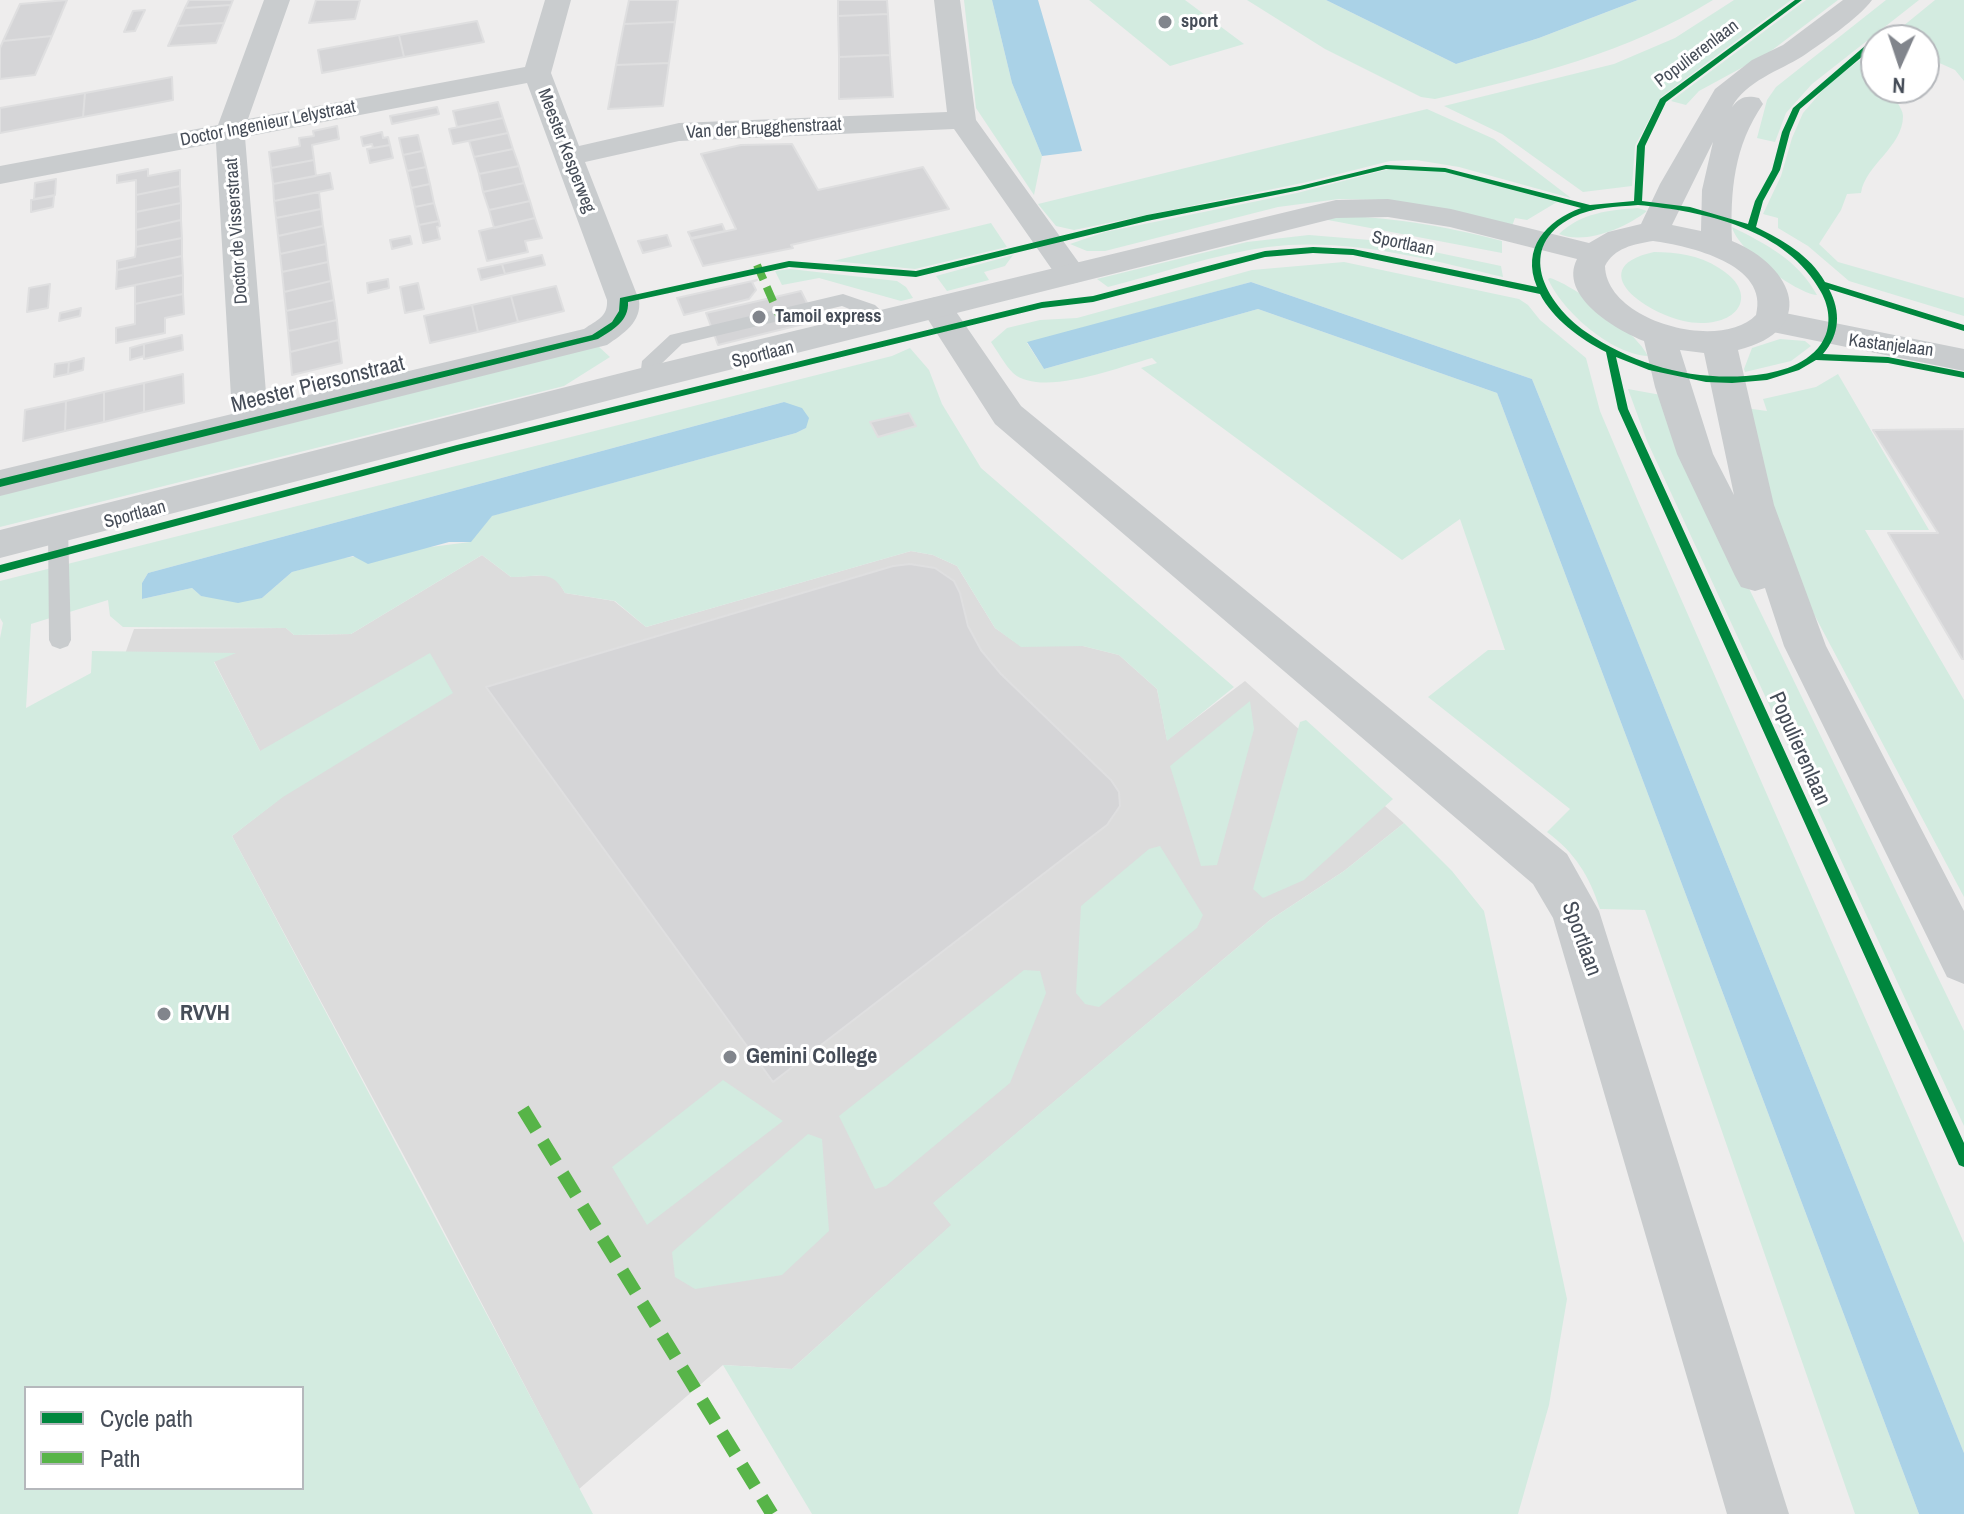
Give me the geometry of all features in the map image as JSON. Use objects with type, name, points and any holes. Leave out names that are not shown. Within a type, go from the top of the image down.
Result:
[{"type":"street","name":"Doctor de Visserstraat","points":[[250,422],[230,131],[277,0]]},
{"type":"street","name":"Meester Kesperweg","points":[[558,0],[537,73],[623,300]]},
{"type":"street","points":[[947,0],[962,120],[1071,274]]},
{"type":"street","points":[[1653,232],[1675,184],[1725,95],[1762,66],[1792,51],[1859,0]]},
{"type":"street","points":[[1717,246],[1718,175],[1738,117],[1769,83],[1792,51]]},
{"type":"street","name":"Doctor Ingenieur Lelystraat","points":[[0,175],[537,73]]},
{"type":"street","name":"Van der Brugghenstraat","points":[[568,157],[679,132],[962,120]]},
{"type":"street","name":"Sportlaan","points":[[0,544],[649,378],[1284,222],[1592,267]]},
{"type":"street","points":[[1653,232],[1690,237],[1717,246],[1747,262],[1772,307],[1752,335],[1719,342],[1686,341],[1659,334],[1611,308],[1592,267],[1614,239],[1653,232]]},
{"type":"street","name":"Meester Piersonstraat","points":[[0,483],[595,337],[615,324],[624,311],[623,300]]},
{"type":"street","name":"Sportlaan","points":[[936,307],[1008,415],[1550,869],[1575,911],[1758,1514]]},
{"type":"street","name":"Kastanjelaan","points":[[1772,307],[1964,341]]},
{"type":"street","name":"Kastanjelaan","points":[[1772,307],[1964,360]]},
{"type":"street","points":[[1659,334],[1672,387],[1695,454],[1755,576],[1805,646]]},
{"type":"street","points":[[1719,342],[1755,505],[1805,646],[1964,961]]},
{"type":"lane","points":[[58,529],[60,640]]},
{"type":"shaded area","name":"Gemini College","points":[[911,551],[933,555],[957,566],[995,628],[1021,646],[1083,646],[1119,655],[1157,689],[1167,740],[1245,681],[1404,823],[1344,871],[1270,920],[934,1203],[952,1225],[792,1369],[723,1365],[579,1489],[232,836],[283,796],[212,657],[125,654],[134,629],[286,628],[294,635],[351,634],[482,555],[511,577],[549,575],[558,581],[565,593],[614,601],[646,627]]},
{"type":"green space","points":[[964,0],[992,0],[1012,83],[1042,156],[1034,195],[976,108]]},
{"type":"green space","name":"sport","points":[[1089,0],[1185,0],[1244,44],[1170,66]]},
{"type":"green space","points":[[1247,0],[1326,0],[1456,64],[1539,38],[1638,0],[1713,0],[1681,19],[1613,49],[1543,72],[1435,99],[1421,97],[1325,49]]},
{"type":"green space","points":[[1734,0],[1791,0],[1661,97],[1635,146],[1632,186],[1583,192],[1502,134],[1444,106],[1614,64],[1675,38]]},
{"type":"green space","points":[[1806,0],[1838,0],[1767,54],[1699,91],[1686,105],[1671,101]]},
{"type":"green space","points":[[1886,0],[1919,0],[1888,24],[1860,24],[1860,46],[1812,84],[1786,113],[1775,142],[1757,138],[1767,100],[1776,87]]},
{"type":"green space","points":[[1935,0],[1964,0],[1964,81],[1955,70],[1940,63],[1940,24],[1906,24]]},
{"type":"green space","points":[[1860,60],[1860,104],[1898,104],[1903,116],[1897,137],[1869,174],[1861,193],[1847,194],[1841,210],[1819,244],[1838,262],[1964,298],[1964,316],[1849,281],[1808,246],[1778,228],[1778,218],[1763,214],[1781,176],[1803,113],[1828,84]]},
{"type":"green space","points":[[1427,109],[1494,139],[1571,198],[1459,167],[1416,160],[1390,161],[1307,182],[1074,230],[1056,226],[1038,204]]},
{"type":"green space","points":[[1393,168],[1443,171],[1557,202],[1527,220],[1515,218],[1512,226],[1382,200],[1339,199],[1278,207],[1105,251],[1087,251],[1070,244],[1105,232],[1297,193]]},
{"type":"green space","points":[[1638,208],[1647,211],[1605,233],[1581,237],[1559,234],[1586,217]]},
{"type":"green space","points":[[1327,215],[1394,220],[1458,230],[1502,241],[1502,253],[1328,220]]},
{"type":"green space","points":[[991,223],[1007,247],[915,269],[833,261]]},
{"type":"green space","points":[[1732,227],[1791,263],[1817,295],[1795,287],[1755,258]]},
{"type":"green space","points":[[1309,235],[1382,241],[1501,266],[1503,277],[1357,247],[1298,245],[1228,254],[1108,287],[1097,279],[1247,242]]},
{"type":"green space","points":[[1654,252],[1688,255],[1719,268],[1738,286],[1741,296],[1735,312],[1715,322],[1683,321],[1646,305],[1631,294],[1623,282],[1622,270],[1632,260]]},
{"type":"green space","points":[[1013,255],[1005,266],[984,272],[989,280],[947,291],[936,276]]},
{"type":"green space","points":[[1344,262],[1519,299],[1586,358],[1600,411],[1638,501],[1964,1243],[1964,1453],[1532,379],[1251,282],[1027,343],[1044,369],[1258,309],[1497,393],[1919,1514],[1855,1514],[1645,910],[1600,909],[1580,866],[1566,848],[1547,832],[1570,809],[1428,697],[1488,650],[1505,650],[1460,519],[1402,560],[1141,368],[1157,363],[1152,358],[1081,378],[1042,382],[1026,380],[1013,373],[991,342],[1007,328],[1040,320],[1077,318],[1252,270]]},
{"type":"green space","points":[[790,269],[897,281],[906,287],[913,298],[901,301],[819,278],[782,285],[775,271]]},
{"type":"green space","points":[[1550,278],[1575,290],[1605,311],[1632,335],[1648,356],[1619,348],[1590,329],[1565,305],[1555,292]]},
{"type":"green space","points":[[1780,339],[1805,341],[1811,346],[1791,361],[1745,372],[1752,348]]},
{"type":"green space","points":[[598,346],[610,357],[564,386],[0,527],[0,492]]},
{"type":"green space","name":"RVVH","points":[[910,348],[929,370],[942,404],[981,468],[1234,687],[1167,741],[1157,689],[1119,655],[1083,646],[1021,647],[995,628],[957,566],[933,555],[911,551],[646,627],[615,601],[565,593],[548,577],[511,577],[482,555],[351,634],[294,635],[286,628],[123,627],[110,616],[108,600],[31,624],[26,708],[91,673],[92,651],[236,653],[214,662],[260,751],[430,653],[453,693],[283,797],[232,836],[593,1514],[0,1514],[0,638],[3,623],[0,618],[0,581],[892,356]],"holes":[[[784,402],[806,428],[491,516],[470,542],[336,559],[292,572],[262,598],[201,596],[192,588],[142,599],[142,583],[148,573]]]},
{"type":"green space","points":[[1838,374],[1929,530],[1865,530],[1964,700],[1964,897],[1798,584],[1783,547],[1745,408],[1767,411],[1763,399],[1816,387]]},
{"type":"green space","points":[[1628,389],[1661,395],[1672,430],[1964,1031],[1964,1126],[1647,441]]},
{"type":"green space","points":[[1250,701],[1254,729],[1217,865],[1201,866],[1170,766]]},
{"type":"green space","points":[[1306,720],[1393,799],[1304,880],[1263,898],[1253,889],[1300,722]]},
{"type":"green space","points":[[1404,823],[1452,871],[1484,911],[1567,1299],[1549,1405],[1518,1514],[812,1514],[723,1365],[792,1369],[951,1225],[933,1203],[1270,920],[1344,871]]},
{"type":"green space","points":[[1160,846],[1203,915],[1197,928],[1099,1007],[1085,1004],[1076,993],[1081,906],[1149,849]]},
{"type":"green space","points":[[1024,970],[1040,971],[1046,993],[1010,1083],[886,1186],[875,1189],[839,1116]]},
{"type":"green space","points":[[723,1080],[783,1121],[647,1225],[612,1167]]},
{"type":"green space","points":[[808,1134],[822,1139],[829,1231],[782,1275],[695,1289],[675,1277],[672,1252]]},
{"type":"water","points":[[992,0],[1038,0],[1082,151],[1042,156],[1012,83]]},
{"type":"water","points":[[1326,0],[1638,0],[1539,38],[1456,64]]},
{"type":"water","points":[[1251,282],[1532,379],[1964,1453],[1964,1514],[1919,1514],[1497,393],[1258,309],[1044,369],[1027,342]]},
{"type":"water","points":[[784,402],[802,408],[809,418],[806,428],[492,516],[471,542],[449,542],[368,564],[353,556],[292,572],[262,598],[238,603],[201,596],[192,588],[142,599],[142,583],[148,573]]},
{"type":"building","points":[[67,0],[52,36],[3,41],[20,4]]},
{"type":"building","points":[[189,0],[233,0],[231,5],[185,8]]},
{"type":"building","points":[[316,0],[360,0],[355,19],[309,23]]},
{"type":"building","points":[[629,0],[678,0],[675,22],[624,24]]},
{"type":"building","points":[[838,0],[887,0],[888,14],[838,16]]},
{"type":"building","points":[[231,5],[224,23],[177,26],[185,8]]},
{"type":"building","points":[[145,10],[135,31],[124,32],[133,11]]},
{"type":"building","points":[[888,14],[890,55],[839,57],[838,16]]},
{"type":"building","points":[[477,21],[484,42],[404,57],[399,35]]},
{"type":"building","points":[[675,22],[669,63],[616,65],[624,24]]},
{"type":"building","points":[[224,23],[216,43],[168,46],[177,26]]},
{"type":"building","points":[[399,35],[404,57],[322,73],[318,50]]},
{"type":"building","points":[[52,36],[35,75],[0,79],[0,48],[3,41]]},
{"type":"building","points":[[890,55],[893,97],[839,99],[839,57]]},
{"type":"building","points":[[669,63],[663,106],[608,109],[616,65]]},
{"type":"building","points":[[172,77],[173,100],[83,117],[85,93]]},
{"type":"building","points":[[85,93],[83,117],[0,133],[0,108]]},
{"type":"building","points":[[498,102],[503,118],[457,127],[453,111]]},
{"type":"building","points":[[437,107],[439,114],[392,124],[390,116]]},
{"type":"building","points":[[503,118],[508,133],[453,144],[449,129]]},
{"type":"building","points":[[337,126],[339,139],[312,145],[314,160],[271,168],[269,152],[300,146],[299,138],[314,136],[313,131]]},
{"type":"building","points":[[382,132],[383,138],[388,137],[390,145],[363,146],[361,137]]},
{"type":"building","points":[[508,133],[513,149],[474,157],[469,141]]},
{"type":"building","points":[[418,135],[422,151],[403,155],[399,138]]},
{"type":"building","points":[[792,144],[818,190],[923,167],[949,209],[791,245],[793,248],[703,266],[691,239],[736,229],[701,154],[741,145]]},
{"type":"building","points":[[390,145],[393,158],[370,163],[367,149]]},
{"type":"building","points":[[513,149],[519,166],[479,174],[474,157]]},
{"type":"building","points":[[422,151],[426,167],[407,171],[403,155]]},
{"type":"building","points":[[314,160],[316,176],[273,184],[271,168]]},
{"type":"building","points":[[519,166],[524,183],[483,192],[479,174]]},
{"type":"building","points":[[426,167],[430,184],[411,188],[407,171]]},
{"type":"building","points":[[148,169],[148,176],[180,170],[180,186],[136,195],[136,180],[117,183],[117,175]]},
{"type":"building","points":[[330,173],[333,189],[274,201],[273,184]]},
{"type":"building","points":[[56,179],[55,195],[34,199],[35,183]]},
{"type":"building","points":[[524,183],[530,201],[489,210],[483,192]]},
{"type":"building","points":[[430,184],[434,203],[415,207],[411,188]]},
{"type":"building","points":[[180,186],[181,203],[136,212],[136,195]]},
{"type":"building","points":[[319,192],[321,209],[276,218],[274,201]]},
{"type":"building","points":[[54,196],[53,207],[31,212],[31,200]]},
{"type":"building","points":[[530,201],[535,218],[494,228],[489,210]]},
{"type":"building","points":[[181,203],[181,220],[136,230],[136,212]]},
{"type":"building","points":[[434,203],[439,221],[419,225],[415,207]]},
{"type":"building","points":[[321,209],[323,226],[278,236],[276,218]]},
{"type":"building","points":[[535,218],[542,238],[525,241],[528,252],[487,261],[479,231]]},
{"type":"building","points":[[181,220],[182,238],[136,247],[136,230]]},
{"type":"building","points":[[439,221],[440,239],[423,243],[419,225]]},
{"type":"building","points":[[722,224],[725,231],[691,238],[688,232]]},
{"type":"building","points":[[323,226],[326,244],[280,254],[278,236]]},
{"type":"building","points":[[667,235],[671,246],[643,253],[638,241]]},
{"type":"building","points":[[410,236],[412,244],[392,249],[390,240]]},
{"type":"building","points":[[182,238],[182,256],[117,270],[117,261],[135,257],[136,247]]},
{"type":"building","points":[[326,244],[328,262],[282,272],[280,254]]},
{"type":"building","points":[[542,255],[545,265],[505,274],[502,264]]},
{"type":"building","points":[[182,256],[183,275],[116,289],[117,270]]},
{"type":"building","points":[[328,262],[331,281],[284,292],[282,272]]},
{"type":"building","points":[[502,264],[505,274],[481,280],[478,269]]},
{"type":"building","points":[[183,275],[183,294],[135,304],[135,285]]},
{"type":"building","points":[[388,279],[389,288],[368,293],[367,283]]},
{"type":"building","points":[[757,280],[752,282],[756,290],[749,299],[684,315],[677,298]]},
{"type":"building","points":[[331,281],[334,300],[286,311],[284,292]]},
{"type":"building","points":[[418,283],[424,309],[405,313],[400,287]]},
{"type":"building","points":[[50,284],[48,308],[27,312],[29,288]]},
{"type":"building","points":[[556,286],[564,311],[518,322],[511,296]]},
{"type":"building","points":[[801,291],[816,321],[718,345],[706,313]]},
{"type":"building","points":[[183,294],[184,314],[165,318],[165,333],[116,343],[116,328],[135,324],[135,304]]},
{"type":"building","points":[[511,296],[518,322],[478,332],[472,305]]},
{"type":"building","points":[[334,300],[337,320],[288,331],[286,311]]},
{"type":"building","points":[[472,305],[478,332],[430,343],[424,316]]},
{"type":"building","points":[[81,308],[80,316],[59,321],[60,313]]},
{"type":"building","points":[[337,320],[339,340],[290,352],[288,331]]},
{"type":"building","points":[[182,335],[183,350],[144,359],[144,344]]},
{"type":"building","points":[[339,340],[342,363],[292,375],[290,352]]},
{"type":"building","points":[[144,344],[144,356],[130,360],[130,348]]},
{"type":"building","points":[[84,358],[83,370],[68,374],[69,362]]},
{"type":"building","points":[[69,362],[68,374],[54,377],[55,364]]},
{"type":"building","points":[[183,374],[184,403],[144,412],[144,383]]},
{"type":"building","points":[[144,383],[144,412],[104,422],[104,392]]},
{"type":"building","points":[[104,392],[104,422],[65,431],[66,401]]},
{"type":"building","points":[[66,401],[65,431],[23,441],[25,410]]},
{"type":"building","points":[[909,413],[916,426],[878,437],[870,422]]},
{"type":"building","points":[[1964,429],[1962,659],[1888,533],[1938,533],[1873,430]]},
{"type":"building","points":[[910,564],[935,568],[954,581],[968,626],[981,650],[1001,674],[1111,780],[1119,792],[1120,806],[1107,825],[773,1082],[486,687],[893,566]]},
{"type":"marked path","points":[[757,265],[779,315]]},
{"type":"marked path","points":[[523,1109],[772,1514]]},
{"type":"cycle path","name":"Populierenlaan","points":[[1638,203],[1641,146],[1663,101],[1799,0]]},
{"type":"cycle path","points":[[1751,229],[1759,201],[1776,170],[1786,132],[1797,108],[1860,55]]},
{"type":"cycle path","points":[[0,483],[595,337],[615,324],[624,311],[623,300],[789,264],[916,274],[1147,218],[1300,188],[1386,167],[1445,170],[1590,208]]},
{"type":"cycle path","points":[[1638,203],[1719,217],[1775,240],[1798,256],[1817,275],[1831,304],[1832,327],[1820,352],[1804,364],[1777,375],[1732,380],[1706,379],[1679,375],[1627,359],[1581,333],[1547,300],[1539,284],[1537,252],[1555,225],[1570,215],[1596,207],[1638,203]]},
{"type":"cycle path","points":[[0,569],[457,448],[1042,305],[1093,299],[1265,254],[1313,250],[1353,252],[1541,291]]},
{"type":"cycle path","points":[[1822,284],[1964,328]]},
{"type":"cycle path","name":"Populierenlaan","points":[[1610,350],[1623,409],[1964,1160]]},
{"type":"cycle path","points":[[1814,357],[1888,360],[1964,375]]},
{"type":"place","name":"sport","points":[[1165,22]]},
{"type":"place","name":"Tamoil express","points":[[759,317]]},
{"type":"place","name":"RVVH","points":[[164,1014]]},
{"type":"place","name":"Gemini College","points":[[730,1057]]}]
